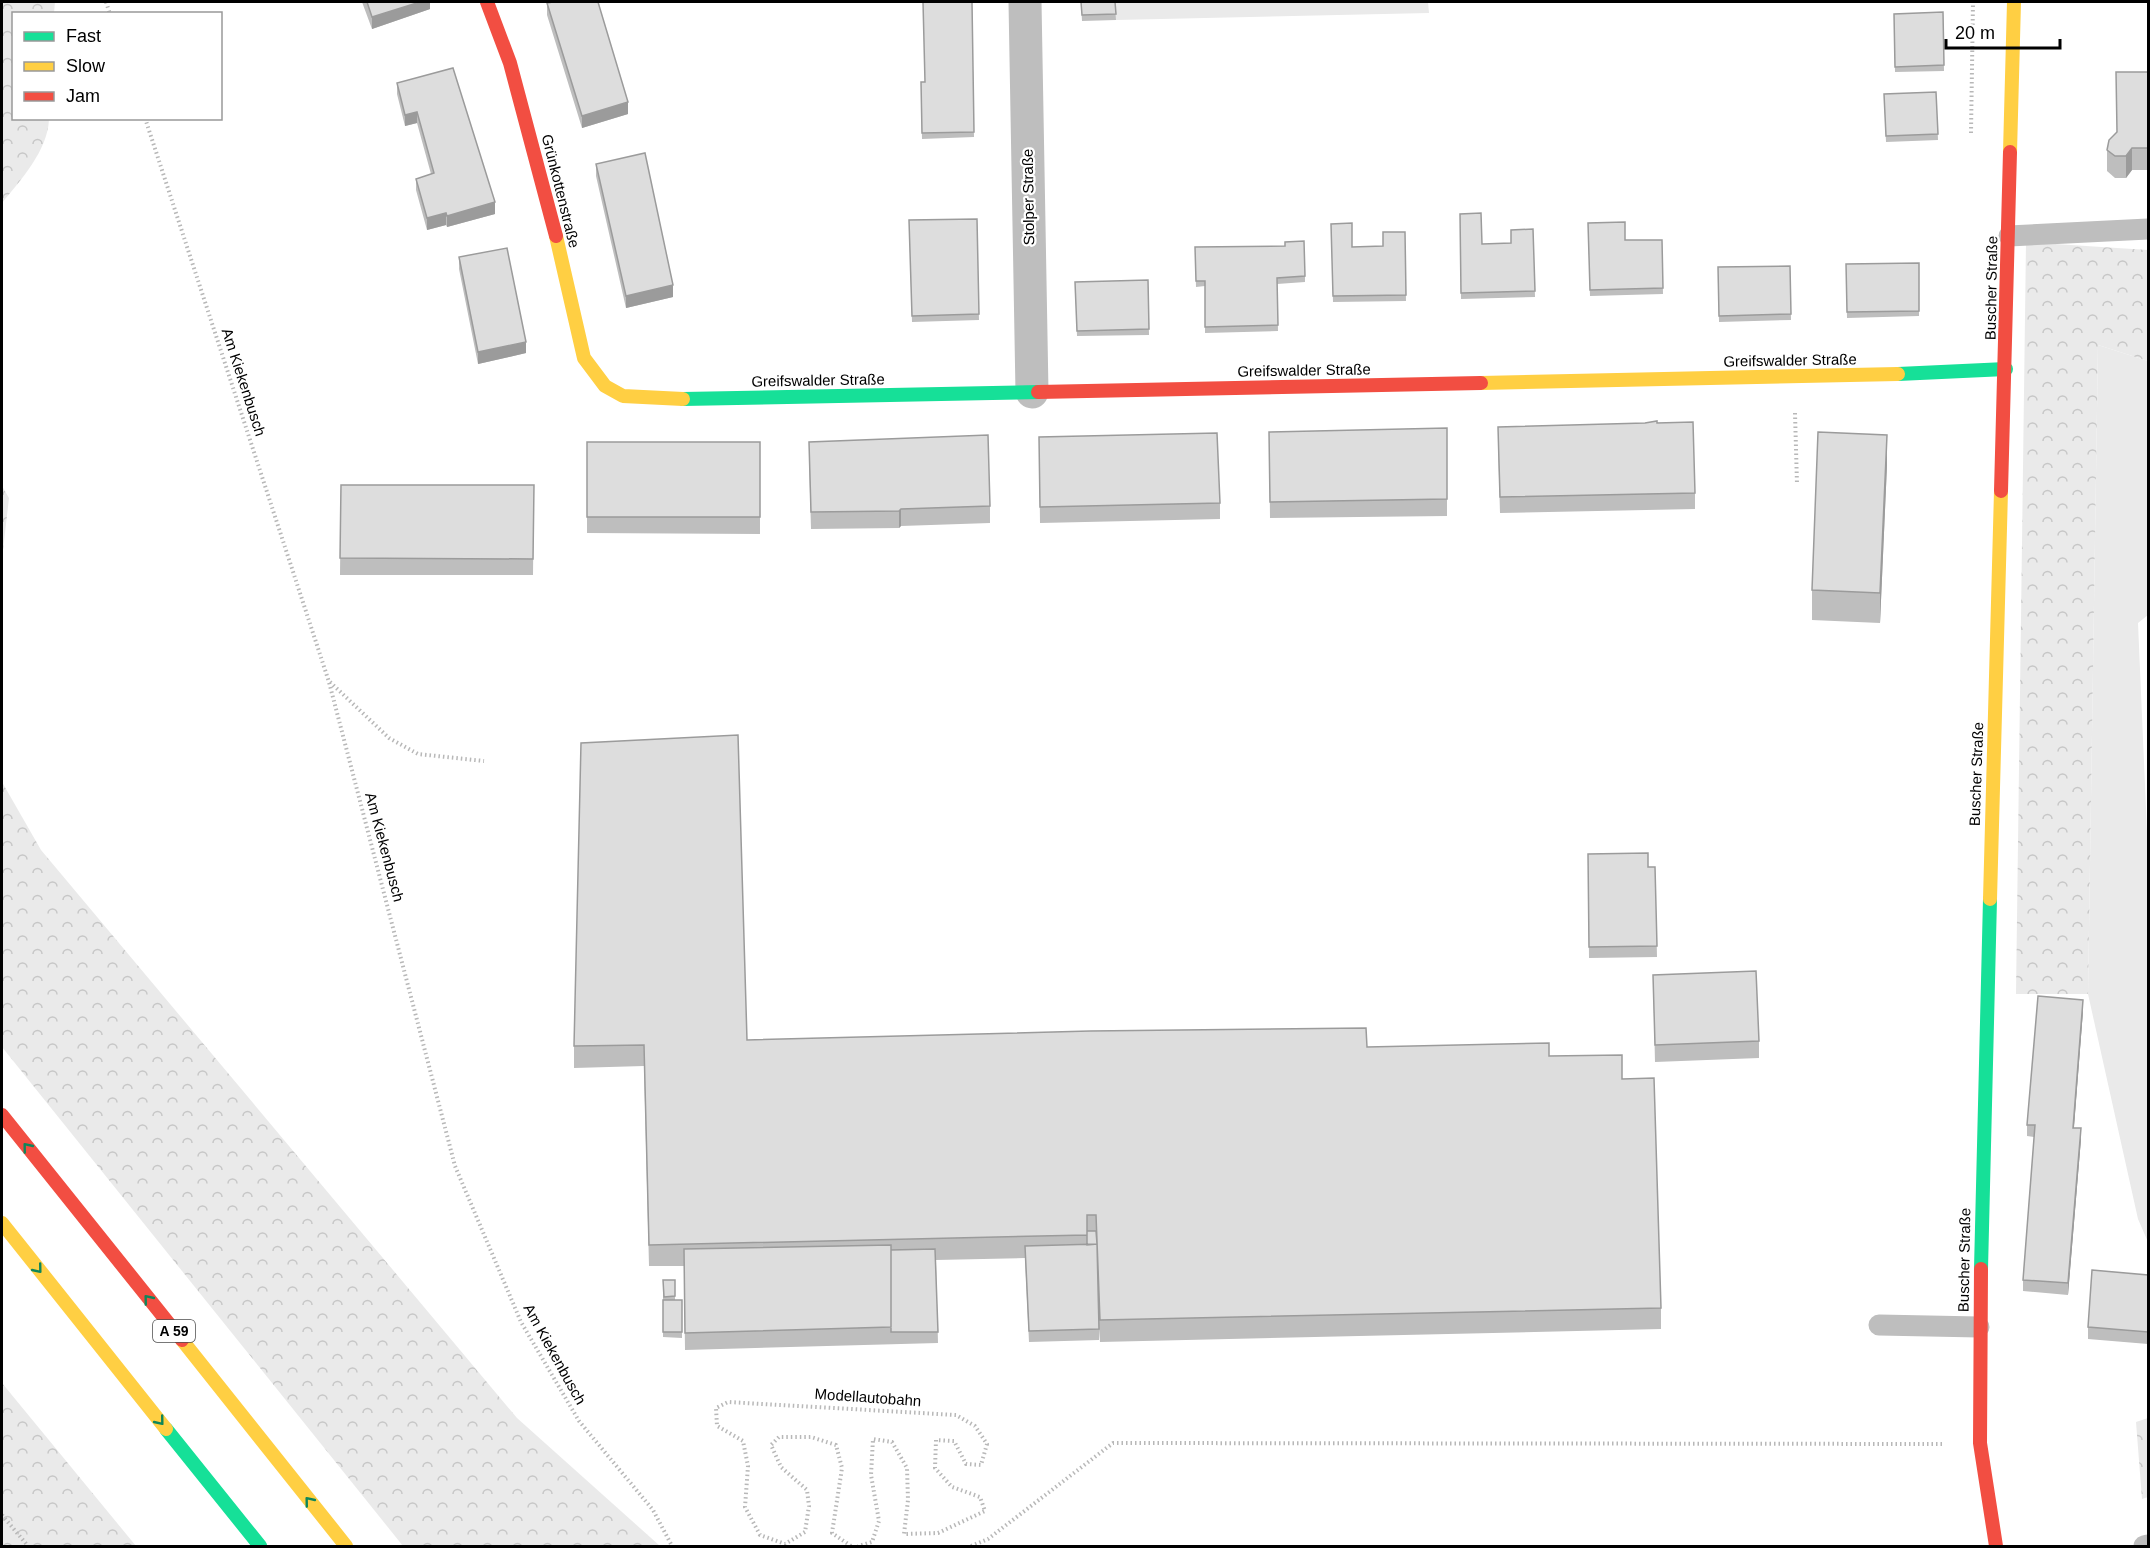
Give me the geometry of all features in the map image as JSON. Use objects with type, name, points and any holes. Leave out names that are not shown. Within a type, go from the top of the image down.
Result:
[{"type":"main road","name":"Grünkottenstraße","points":[[488,2],[510,63],[552,216],[584,358],[605,386]]},
{"type":"main road","name":"Buscher Straße","points":[[1996,1546],[1980,1443],[1979,1327],[1989,861],[2006,369],[2013,2]]},
{"type":"main road","name":"Greifswalder Straße","points":[[605,386],[623,396],[657,400],[1968,373],[2006,369]]},
{"type":"main road","name":"A 59","points":[[2,1115],[346,1546]]},
{"type":"main road","points":[[2,1223],[260,1546]]},
{"type":"street","name":"Stolper Straße","points":[[1025,2],[1032,392]]},
{"type":"lane","points":[[2009,236],[2148,229]]},
{"type":"lane","points":[[1879,1325],[1979,1327]]},
{"type":"path","name":"Am Kiekenbusch","points":[[146,120],[329,682],[455,1166],[521,1322],[579,1421],[653,1510],[672,1546]]},
{"type":"path","points":[[1794,376],[1797,484]]},
{"type":"path","points":[[329,682],[388,738],[418,754],[484,761]]},
{"type":"path","name":"Modellautobahn","points":[[851,1546],[832,1533],[842,1468],[836,1445],[811,1437],[779,1437],[771,1445],[781,1467],[807,1490],[809,1506],[805,1532],[785,1544],[760,1535],[745,1507],[748,1466],[743,1441],[717,1426],[717,1408],[728,1402],[956,1415],[975,1426],[987,1444],[981,1465],[966,1464],[954,1441],[936,1440],[935,1468],[952,1487],[980,1497],[985,1511],[938,1533],[904,1534],[909,1500],[907,1468],[892,1442],[873,1439],[871,1475],[879,1521],[872,1542],[858,1546]]},
{"type":"path","points":[[971,1546],[988,1539],[1113,1443],[1980,1443]]},
{"type":"path","points":[[2,1515],[28,1546]]},
{"type":"green space","points":[[2,2],[55,2],[54,12],[12,12],[12,120],[49,120],[39,153],[2,203]]},
{"type":"green space","points":[[1115,2],[1428,2],[1429,13],[1116,20]]},
{"type":"green space","points":[[2026,242],[2148,250],[2148,361],[2098,345],[2088,994],[2016,994]]},
{"type":"green space","points":[[2098,345],[2148,361],[2148,615],[2138,623],[2148,855],[2148,1242],[2138,1219],[2088,994]]},
{"type":"green space","points":[[2,486],[9,498],[2,559]]},
{"type":"green space","points":[[2,782],[41,850],[517,1418],[660,1546],[403,1546],[2,1047]]},
{"type":"green space","points":[[2,1383],[136,1546],[2,1546]]},
{"type":"green space","points":[[2148,1418],[2148,1497],[2142,1499],[2136,1422]]},
{"type":"building","points":[[367,2],[420,2],[372,17]]},
{"type":"building","points":[[598,2],[628,102],[582,116],[547,3]]},
{"type":"building","points":[[923,2],[972,2],[974,132],[922,133],[921,82],[925,82]]},
{"type":"building","points":[[1081,2],[1115,2],[1116,14],[1082,15]]},
{"type":"building","points":[[1943,12],[1944,65],[1895,67],[1894,14]]},
{"type":"building","points":[[453,68],[495,202],[447,216],[446,213],[427,218],[416,179],[434,173],[417,112],[405,115],[397,83]]},
{"type":"building","points":[[2116,72],[2148,72],[2148,148],[2132,148],[2126,156],[2115,156],[2107,150],[2109,140],[2117,132]]},
{"type":"building","points":[[1936,92],[1938,134],[1886,136],[1884,94]]},
{"type":"building","points":[[645,153],[673,285],[626,296],[596,164]]},
{"type":"building","points":[[1481,213],[1482,244],[1511,243],[1511,230],[1533,229],[1535,291],[1461,293],[1460,214]]},
{"type":"building","points":[[977,219],[979,314],[912,316],[909,220]]},
{"type":"building","points":[[1625,222],[1625,240],[1662,240],[1663,288],[1590,290],[1588,223]]},
{"type":"building","points":[[1352,223],[1352,247],[1383,246],[1383,232],[1405,232],[1406,295],[1333,296],[1331,224]]},
{"type":"building","points":[[1304,241],[1305,276],[1277,278],[1278,325],[1205,327],[1205,281],[1196,281],[1195,247],[1285,246],[1285,242]]},
{"type":"building","points":[[507,248],[526,342],[478,352],[459,257]]},
{"type":"building","points":[[1919,263],[1919,311],[1847,312],[1846,264]]},
{"type":"building","points":[[1790,266],[1791,314],[1719,316],[1718,267]]},
{"type":"building","points":[[1148,280],[1149,329],[1077,331],[1075,282]]},
{"type":"building","points":[[1657,421],[1657,423],[1693,422],[1695,493],[1500,497],[1498,427]]},
{"type":"building","points":[[1447,428],[1447,499],[1270,502],[1269,432]]},
{"type":"building","points":[[1818,432],[1887,435],[1880,593],[1812,590]]},
{"type":"building","points":[[1217,433],[1220,503],[1040,507],[1039,437]]},
{"type":"building","points":[[988,435],[990,506],[901,509],[899,511],[811,512],[809,442]]},
{"type":"building","points":[[587,442],[760,442],[760,517],[587,517]]},
{"type":"building","points":[[341,485],[534,485],[533,559],[340,558]]},
{"type":"building","points":[[738,735],[747,1040],[1090,1031],[1366,1028],[1367,1047],[1549,1043],[1549,1056],[1622,1055],[1622,1079],[1654,1078],[1661,1308],[1100,1320],[1096,1215],[1087,1215],[1087,1235],[649,1245],[644,1045],[574,1046],[581,743]]},
{"type":"building","points":[[1648,853],[1648,867],[1655,867],[1657,946],[1589,947],[1588,854]]},
{"type":"building","points":[[1756,971],[1759,1041],[1655,1045],[1653,975]]},
{"type":"building","points":[[2038,996],[2083,1000],[2073,1128],[2081,1128],[2068,1283],[2023,1280],[2035,1125],[2027,1125]]},
{"type":"building","points":[[1087,1231],[1096,1231],[1097,1244],[1087,1245]]},
{"type":"building","points":[[1097,1244],[1099,1329],[1029,1331],[1025,1246]]},
{"type":"building","points":[[891,1245],[891,1327],[685,1333],[684,1249]]},
{"type":"building","points":[[935,1249],[938,1332],[891,1332],[891,1250]]},
{"type":"building","points":[[2092,1270],[2148,1275],[2148,1332],[2088,1327]]},
{"type":"building","points":[[663,1280],[675,1280],[675,1296],[664,1297]]},
{"type":"building","points":[[663,1300],[682,1300],[682,1332],[663,1332]]},
{"type":"traffic: fast","points":[[1898,374],[2006,369]]},
{"type":"traffic: fast","points":[[683,399],[1038,392]]},
{"type":"traffic: fast","points":[[1981,1269],[1990,899]]},
{"type":"traffic: fast","points":[[166,1429],[260,1546]]},
{"type":"traffic: slow","points":[[2010,152],[2014,2]]},
{"type":"traffic: slow","points":[[556,236],[584,358],[605,386],[623,396],[683,399]]},
{"type":"traffic: slow","points":[[1481,383],[1898,374]]},
{"type":"traffic: slow","points":[[1990,899],[2001,491]]},
{"type":"traffic: slow","points":[[2,1223],[166,1429]]},
{"type":"traffic: slow","points":[[182,1340],[346,1546]]},
{"type":"traffic: jam","points":[[487,2],[510,63],[556,236]]},
{"type":"traffic: jam","points":[[2001,491],[2010,152]]},
{"type":"traffic: jam","points":[[1038,392],[1481,383]]},
{"type":"traffic: jam","points":[[2,1115],[182,1340]]},
{"type":"traffic: jam","points":[[1981,1269],[1980,1443],[1996,1546]]}]
